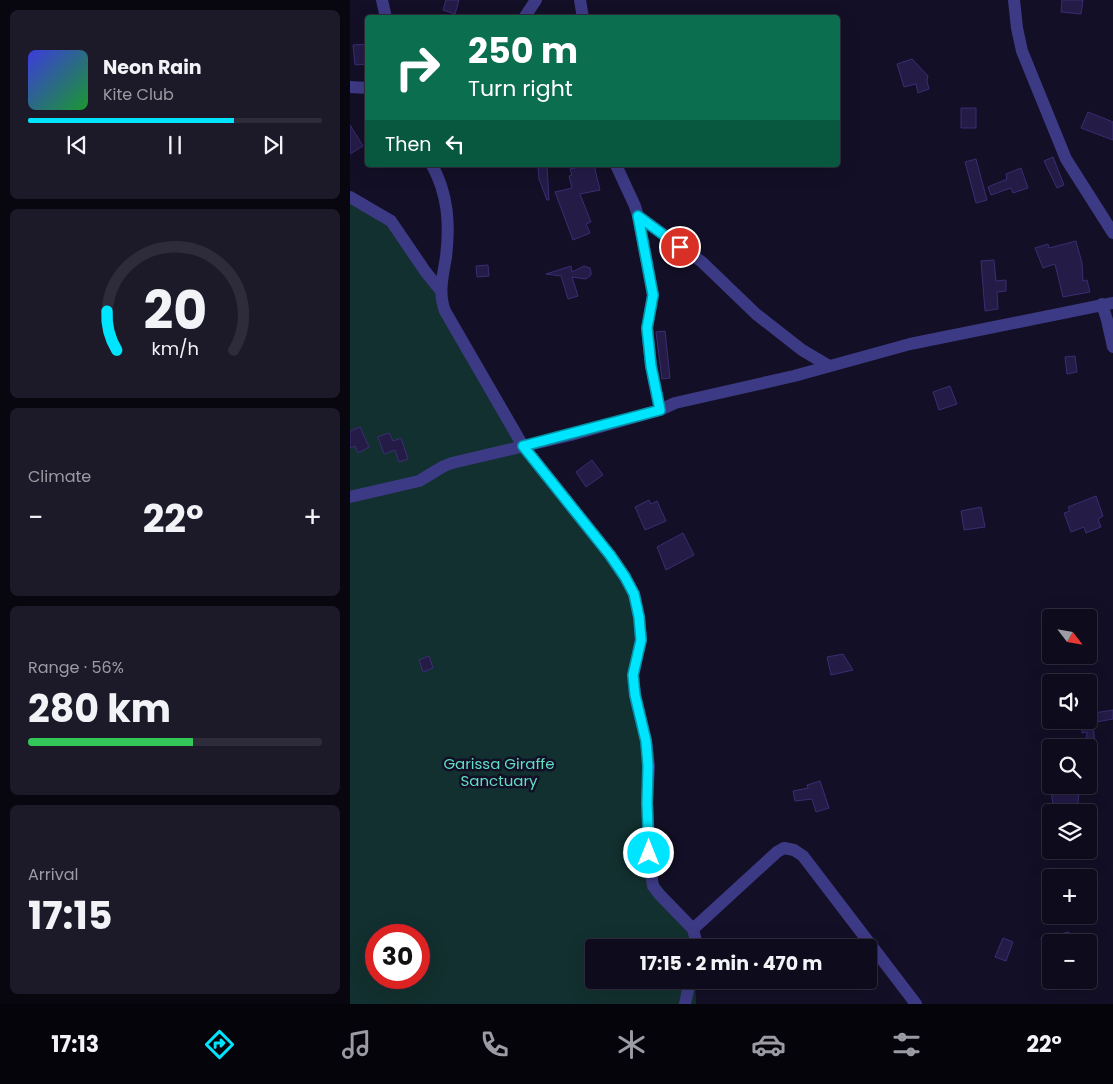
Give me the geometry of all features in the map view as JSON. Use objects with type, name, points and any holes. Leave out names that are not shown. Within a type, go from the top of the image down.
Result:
[{"type":"street","points":[[382,0],[385,15]]},
{"type":"street","points":[[526,15],[536,0]]},
{"type":"street","points":[[580,0],[582,15]]},
{"type":"street","points":[[1014,0],[1022,51],[1066,159],[1113,233]]},
{"type":"street","points":[[350,87],[365,88]]},
{"type":"street","points":[[433,167],[442,184],[448,214],[448,233],[441,291],[445,311],[523,446],[610,555],[634,594],[641,640],[633,675],[635,695],[646,741],[648,766],[647,803],[653,886],[692,929],[695,939]]},
{"type":"street","points":[[617,167],[638,216],[653,295],[647,328],[651,366],[660,410]]},
{"type":"street","points":[[350,197],[391,221],[441,291]]},
{"type":"street","points":[[638,216],[702,262],[756,314],[802,350],[829,366]]},
{"type":"street","points":[[350,498],[419,481],[444,466],[660,410],[675,403],[794,376],[910,344],[1107,303],[1107,320],[1113,347]]},
{"type":"street","points":[[692,929],[777,852],[784,848],[794,850],[803,856],[916,1004]]},
{"type":"street","points":[[685,1004],[688,989]]},
{"type":"green space","name":"Garissa Giraffe Sanctuary","points":[[350,197],[377,212],[425,271],[523,446],[634,594],[651,873],[693,929],[693,939],[585,939],[585,989],[695,989],[696,1004],[350,1004]]},
{"type":"building","points":[[446,0],[459,0],[455,14],[443,10]]},
{"type":"building","points":[[1062,0],[1083,0],[1081,14],[1061,12]]},
{"type":"building","points":[[365,44],[365,64],[355,65],[353,45]]},
{"type":"building","points":[[912,59],[928,76],[929,89],[918,93],[916,84],[904,87],[897,64]]},
{"type":"building","points":[[961,108],[976,108],[976,128],[961,128]]},
{"type":"building","points":[[1088,112],[1113,122],[1113,140],[1081,128]]},
{"type":"building","points":[[350,125],[363,146],[350,154]]},
{"type":"building","points":[[1053,157],[1064,185],[1057,188],[1044,161]]},
{"type":"building","points":[[976,159],[987,200],[976,203],[965,162]]},
{"type":"building","points":[[538,167],[547,167],[549,200],[547,200],[539,179]]},
{"type":"building","points":[[594,167],[600,190],[580,194],[591,222],[586,224],[590,233],[573,240],[555,192],[572,188],[569,176],[572,175],[570,169]]},
{"type":"building","points":[[1021,168],[1028,188],[1013,193],[1011,188],[991,195],[988,187],[1007,179],[1006,174]]},
{"type":"building","points":[[1076,241],[1082,263],[1083,281],[1087,280],[1090,292],[1063,297],[1055,264],[1043,268],[1035,248],[1048,244],[1049,248]]},
{"type":"building","points":[[994,260],[996,281],[1006,280],[1006,291],[997,292],[998,309],[985,311],[981,261]]},
{"type":"building","points":[[488,265],[489,276],[477,277],[476,266]]},
{"type":"building","points":[[571,266],[572,272],[584,266],[590,268],[591,275],[586,279],[572,277],[578,296],[568,299],[561,276],[546,274]]},
{"type":"building","points":[[665,331],[670,378],[662,379],[656,332]]},
{"type":"building","points":[[1075,356],[1077,372],[1067,374],[1065,357]]},
{"type":"building","points":[[950,386],[957,404],[939,410],[933,392]]},
{"type":"building","points":[[360,427],[369,447],[358,453],[355,446],[350,448],[350,431]]},
{"type":"building","points":[[389,433],[393,441],[401,438],[408,459],[399,462],[395,450],[384,454],[378,437]]},
{"type":"building","points":[[592,460],[603,475],[586,487],[576,472]]},
{"type":"building","points":[[1096,496],[1103,516],[1098,519],[1101,527],[1086,533],[1084,527],[1071,532],[1064,513],[1070,511],[1068,507]]},
{"type":"building","points":[[649,500],[651,504],[657,501],[666,521],[645,530],[635,507]]},
{"type":"building","points":[[981,507],[985,527],[964,530],[961,511]]},
{"type":"building","points":[[683,533],[694,555],[666,570],[657,547]]},
{"type":"building","points":[[843,654],[853,670],[831,675],[827,657]]},
{"type":"building","points":[[429,656],[433,668],[423,672],[419,660]]},
{"type":"building","points":[[1113,710],[1113,719],[1097,722],[1097,713]]},
{"type":"building","points":[[1082,729],[1094,729],[1094,739],[1086,739],[1087,732],[1082,733]]},
{"type":"building","points":[[820,781],[829,808],[816,812],[812,799],[795,801],[793,791],[808,788],[807,785]]},
{"type":"building","points":[[1051,794],[1079,794],[1078,804],[1053,804]]},
{"type":"building","points":[[1003,938],[1013,942],[1006,961],[995,957]]},
{"type":"route","points":[[649,853],[646,741],[635,695],[633,675],[641,640],[634,594],[610,555],[523,446],[571,435],[660,410],[651,366],[647,328],[653,295],[638,216],[680,247]]}]
